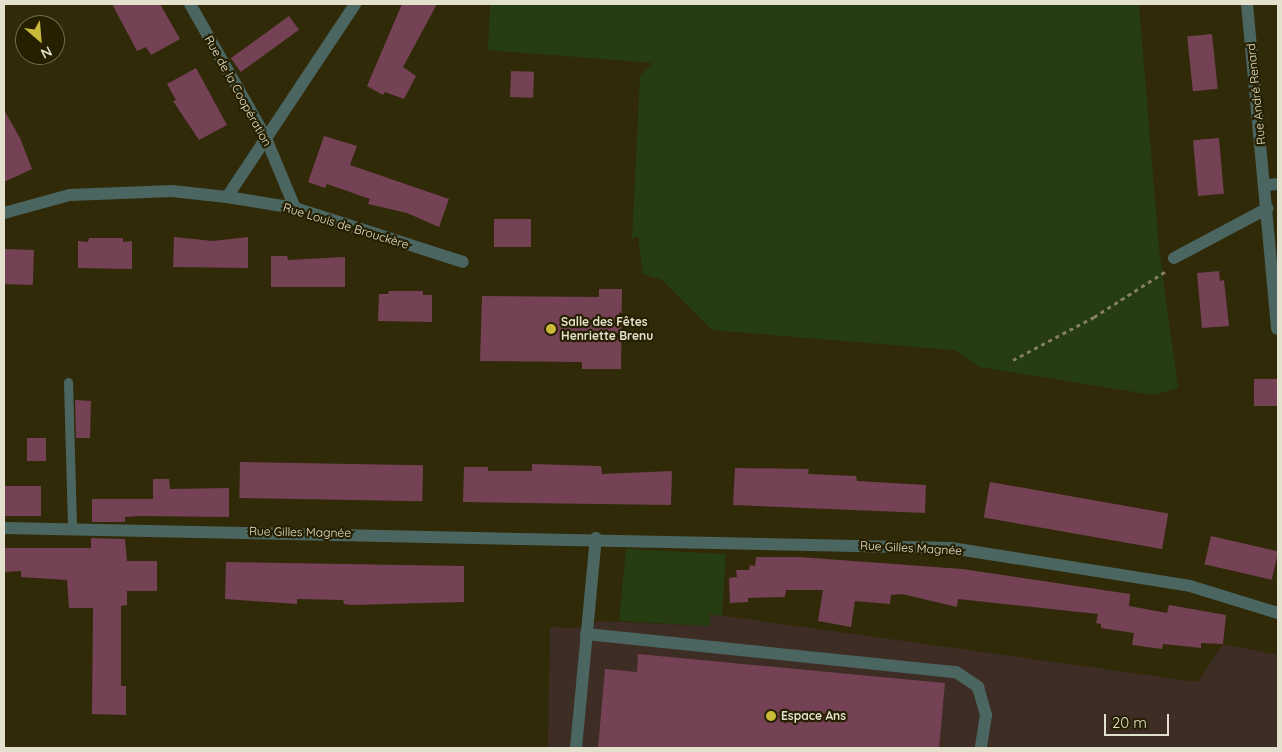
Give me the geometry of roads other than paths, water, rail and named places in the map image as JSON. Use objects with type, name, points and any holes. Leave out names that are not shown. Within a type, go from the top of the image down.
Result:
[{"type":"street","name":"Rue de la Coopération","points":[[190,4],[265,136],[295,208]]},
{"type":"street","points":[[228,197],[265,136],[355,4]]},
{"type":"street","name":"Rue André Renard","points":[[1247,4],[1272,184],[1268,208],[1277,329]]},
{"type":"street","name":"Rue Louis de Brouckère","points":[[4,214],[70,195],[172,191],[228,197],[295,208],[463,262]]},
{"type":"street","points":[[1174,258],[1268,208]]},
{"type":"street","name":"Rue Gilles Magnée","points":[[4,528],[596,538],[951,548],[1190,586],[1278,612]]},
{"type":"street","points":[[576,748],[596,538]]},
{"type":"street","points":[[586,634],[956,672],[978,687],[986,715],[981,748]]},
{"type":"lane","points":[[68,382],[72,528]]},
{"type":"place","name":"Salle des Fêtes Henriette Brenu","points":[[551,329]]},
{"type":"place","name":"Espace Ans","points":[[771,716]]}]
